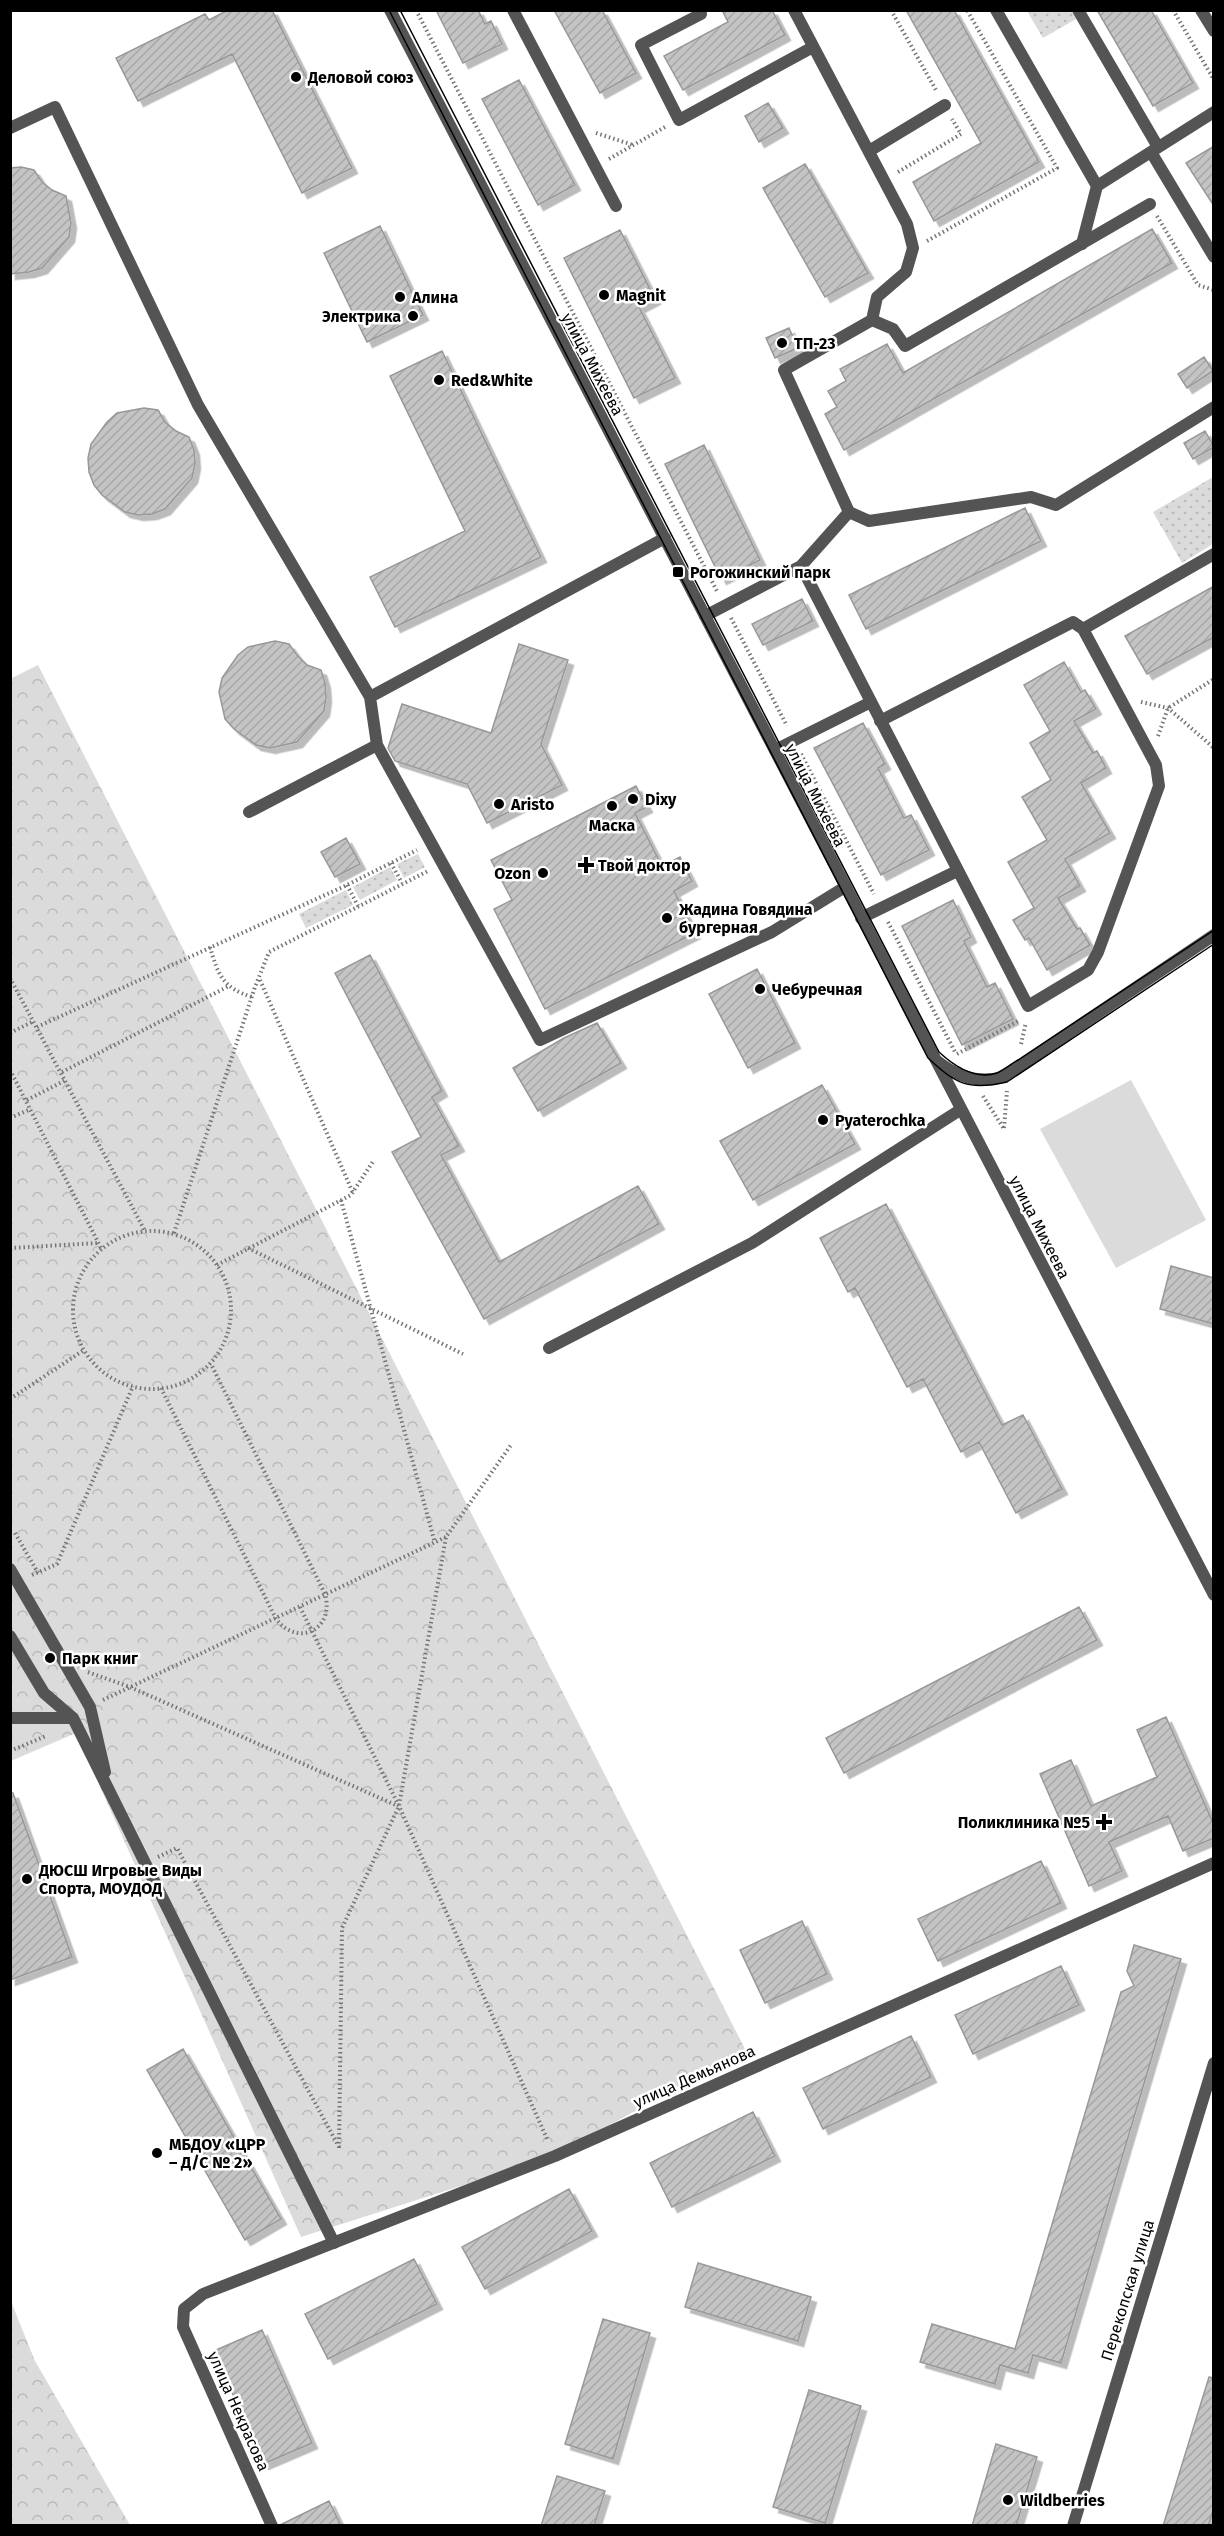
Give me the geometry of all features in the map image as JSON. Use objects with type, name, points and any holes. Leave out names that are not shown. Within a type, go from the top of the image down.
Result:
[{"type":"street","name":"улица Михеева","points":[[390,10],[1214,1595]]},
{"type":"street","points":[[513,10],[615,206]]},
{"type":"street","points":[[794,10],[907,224],[913,249],[906,272],[877,297],[872,320],[784,370],[849,512],[869,521],[1031,497],[1056,505],[1214,407]]},
{"type":"street","points":[[996,10],[1096,186],[1082,244]]},
{"type":"street","points":[[1078,10],[1214,257]]},
{"type":"street","points":[[1201,10],[1214,32]]},
{"type":"street","points":[[701,14],[641,45],[679,120],[813,47]]},
{"type":"street","points":[[869,152],[945,105]]},
{"type":"street","points":[[10,128],[56,107],[198,405],[370,697],[377,745],[540,1040],[772,932],[845,887]]},
{"type":"street","points":[[1096,186],[1214,112]]},
{"type":"street","points":[[872,320],[893,328],[905,346],[1150,204]]},
{"type":"street","points":[[705,616],[801,566],[849,512]]},
{"type":"street","points":[[370,697],[665,538]]},
{"type":"street","points":[[1083,629],[1214,554]]},
{"type":"street","points":[[801,566],[870,702],[957,871],[1028,1006],[1088,970],[1098,952],[1159,786],[1156,765],[1083,629],[1073,622],[880,721]]},
{"type":"street","points":[[775,750],[870,702]]},
{"type":"street","points":[[249,812],[377,745]]},
{"type":"street","points":[[861,918],[957,871]]},
{"type":"street","points":[[933,1058],[946,1068],[966,1078],[991,1081],[1003,1077],[1214,934]]},
{"type":"street","points":[[549,1348],[752,1244],[960,1110]]},
{"type":"street","points":[[10,1569],[90,1707],[110,1793]]},
{"type":"street","points":[[10,1636],[44,1693],[73,1718],[334,2243]]},
{"type":"street","points":[[10,1718],[73,1718]]},
{"type":"street","name":"улица Демьянова","points":[[184,2309],[203,2294],[555,2156],[1214,1863]]},
{"type":"street","name":"Перекопская улица","points":[[1073,2526],[1214,2063]]},
{"type":"street","name":"улица Некрасова","points":[[184,2309],[183,2327],[272,2526]]},
{"type":"path","points":[[416,10],[957,1054],[1021,1020],[1016,1010]]},
{"type":"path","points":[[913,249],[1057,168],[967,10]]},
{"type":"path","points":[[1173,10],[1214,80]]},
{"type":"path","points":[[595,167],[679,120]]},
{"type":"path","points":[[573,125],[633,145]]},
{"type":"path","points":[[1150,204],[1198,285],[1214,290]]},
{"type":"path","points":[[1151,756],[1168,708],[1214,679]]},
{"type":"path","points":[[1120,698],[1168,708],[1214,748]]},
{"type":"path","points":[[37,1027],[347,885],[432,842]]},
{"type":"path","points":[[391,862],[402,883]]},
{"type":"path","points":[[174,1233],[269,951],[443,863]]},
{"type":"path","points":[[347,885],[357,906]]},
{"type":"path","points":[[210,947],[215,965],[233,991],[252,997]]},
{"type":"path","points":[[10,978],[145,1231]]},
{"type":"path","points":[[260,980],[353,1193]]},
{"type":"path","points":[[62,1072],[229,986]]},
{"type":"path","points":[[10,1033],[34,1021]]},
{"type":"path","points":[[10,1070],[101,1248]]},
{"type":"path","points":[[27,1100],[66,1080]]},
{"type":"path","points":[[1004,1129],[1007,1083]]},
{"type":"path","points":[[10,1119],[31,1108]]},
{"type":"path","points":[[217,1265],[353,1193],[374,1160]]},
{"type":"path","points":[[341,1200],[435,1543]]},
{"type":"path","points":[[145,1231],[174,1233],[198,1245],[217,1265],[229,1290],[231,1317],[225,1343],[210,1364],[191,1379],[161,1388],[142,1389],[118,1382],[97,1367],[84,1350],[74,1323],[73,1298],[81,1274],[101,1248],[120,1237],[145,1231]]},
{"type":"path","points":[[10,1248],[99,1243]]},
{"type":"path","points":[[248,1248],[463,1354]]},
{"type":"path","points":[[10,1399],[84,1350]]},
{"type":"path","points":[[161,1388],[276,1619],[288,1630],[304,1633],[312,1631],[321,1625],[326,1616],[328,1605],[325,1594],[210,1364]]},
{"type":"path","points":[[18,1582],[57,1564],[134,1386]]},
{"type":"path","points":[[145,1863],[177,1848],[339,2148],[342,1928],[399,1806],[446,1537],[511,1445]]},
{"type":"path","points":[[15,1533],[38,1573]]},
{"type":"path","points":[[90,1707],[446,1537]]},
{"type":"path","points":[[300,1607],[399,1806],[555,2156]]},
{"type":"path","points":[[66,1664],[130,1687],[399,1806]]},
{"type":"green space","points":[[1027,11],[1071,11],[1076,19],[1043,38]]},
{"type":"green space","points":[[1213,477],[1213,544],[1182,563],[1153,512]]},
{"type":"green space","points":[[38,665],[745,2049],[555,2156],[301,2237],[76,1733],[11,1761],[10,679]]},
{"type":"green space","points":[[418,854],[425,867],[404,878],[397,864]]},
{"type":"green space","points":[[390,867],[397,880],[360,900],[353,887]]},
{"type":"green space","points":[[346,890],[353,905],[306,928],[299,914]]},
{"type":"green space","points":[[1131,1080],[1206,1220],[1116,1268],[1040,1129]]},
{"type":"green space","points":[[10,2299],[35,2361],[130,2525],[11,2525]]},
{"type":"building","points":[[228,10],[272,10],[352,168],[302,193],[232,54],[138,101],[116,58],[205,14],[209,20]]},
{"type":"building","points":[[436,10],[478,10],[485,24],[491,21],[502,44],[463,63]]},
{"type":"building","points":[[554,10],[602,10],[636,73],[600,93]]},
{"type":"building","points":[[722,10],[772,10],[785,35],[683,90],[664,56],[728,22]]},
{"type":"building","points":[[906,10],[954,10],[1039,162],[934,221],[913,182],[981,143]]},
{"type":"building","points":[[1097,10],[1151,10],[1193,83],[1153,106]]},
{"type":"building","points":[[519,80],[575,185],[538,205],[482,99]]},
{"type":"building","points":[[768,103],[783,128],[759,142],[745,116]]},
{"type":"building","points":[[1214,146],[1214,206],[1186,163]]},
{"type":"building","points":[[805,164],[868,273],[825,297],[763,188]]},
{"type":"building","points":[[21,167],[34,170],[42,182],[52,190],[66,196],[71,223],[69,237],[42,268],[10,274],[10,168]]},
{"type":"building","points":[[380,226],[423,315],[367,342],[324,253]]},
{"type":"building","points":[[1152,229],[1172,263],[844,450],[825,414],[837,407],[828,391],[846,381],[840,369],[887,344],[903,373]]},
{"type":"building","points":[[620,230],[655,299],[639,307],[675,378],[634,398],[564,258]]},
{"type":"building","name":"ТП-23","points":[[789,328],[798,348],[775,358],[766,338]]},
{"type":"building","points":[[442,351],[541,557],[395,627],[370,577],[465,531],[390,376]]},
{"type":"building","points":[[1204,357],[1213,371],[1187,388],[1178,374]]},
{"type":"building","points":[[144,408],[158,410],[165,422],[176,431],[189,437],[194,450],[195,464],[192,478],[165,509],[152,514],[138,515],[125,512],[102,495],[94,485],[89,472],[88,458],[91,444],[107,422],[117,413]]},
{"type":"building","points":[[1205,431],[1214,447],[1193,459],[1184,443]]},
{"type":"building","points":[[704,445],[760,560],[721,579],[665,464]]},
{"type":"building","points":[[1025,508],[1041,541],[866,629],[849,595]]},
{"type":"building","points":[[1214,586],[1214,637],[1147,674],[1125,636]]},
{"type":"building","points":[[802,599],[813,621],[763,645],[752,624]]},
{"type":"building","points":[[275,641],[289,644],[307,665],[321,670],[326,697],[324,711],[297,742],[270,748],[256,745],[234,729],[225,719],[219,692],[222,678],[238,655],[248,647]]},
{"type":"building","points":[[519,644],[568,660],[541,744],[562,785],[487,823],[467,784],[395,761],[388,748],[402,704],[491,733]]},
{"type":"building","points":[[1064,662],[1081,692],[1085,690],[1096,709],[1074,721],[1093,753],[1097,751],[1106,768],[1081,783],[1110,833],[1065,859],[1080,886],[1058,898],[1090,945],[1047,970],[1029,938],[1025,940],[1013,920],[1034,908],[1008,862],[1047,840],[1022,797],[1051,780],[1030,743],[1050,731],[1024,685]]},
{"type":"building","points":[[863,723],[885,764],[878,768],[904,818],[911,815],[929,850],[881,875],[814,748]]},
{"type":"building","points":[[636,786],[647,807],[635,813],[662,866],[680,857],[692,881],[674,891],[695,933],[545,1009],[494,909],[512,900],[491,860]]},
{"type":"building","points":[[346,838],[360,864],[335,877],[321,852]]},
{"type":"building","points":[[953,900],[971,937],[964,941],[987,987],[995,983],[1013,1019],[962,1045],[902,926]]},
{"type":"building","points":[[370,955],[442,1091],[432,1097],[459,1146],[441,1155],[499,1262],[638,1186],[659,1224],[484,1319],[392,1152],[421,1137],[335,973]]},
{"type":"building","points":[[757,969],[795,1043],[748,1068],[709,994]]},
{"type":"building","points":[[597,1023],[621,1063],[538,1111],[513,1068],[564,1038]]},
{"type":"building","points":[[822,1085],[855,1144],[753,1200],[720,1141]]},
{"type":"building","points":[[886,1204],[1002,1425],[1023,1415],[1062,1489],[1016,1513],[979,1442],[961,1452],[923,1379],[907,1387],[855,1288],[848,1292],[820,1238]]},
{"type":"building","points":[[1171,1266],[1214,1278],[1214,1324],[1160,1309]]},
{"type":"building","points":[[1079,1607],[1097,1640],[844,1773],[826,1738]]},
{"type":"building","points":[[1166,1717],[1214,1825],[1214,1838],[1183,1851],[1168,1816],[1109,1842],[1122,1871],[1089,1886],[1040,1774],[1071,1760],[1091,1806],[1157,1777],[1137,1730]]},
{"type":"building","name":"ДЮСШ Игровые Виды Спорта, МОУДОД","points":[[10,1793],[13,1793],[72,1957],[10,1980]]},
{"type":"building","points":[[1041,1861],[1061,1903],[938,1961],[918,1919]]},
{"type":"building","points":[[802,1921],[827,1974],[765,2003],[740,1950]]},
{"type":"building","points":[[1134,1945],[1181,1959],[1061,2363],[1033,2355],[1028,2373],[1000,2365],[995,2384],[920,2362],[932,2324],[1015,2349],[1121,1992],[1134,1986],[1127,1971]]},
{"type":"building","points":[[1061,1966],[1079,2005],[973,2054],[955,2015]]},
{"type":"building","points":[[911,2036],[931,2077],[823,2129],[803,2088]]},
{"type":"building","points":[[183,2049],[281,2219],[245,2240],[147,2070]]},
{"type":"building","points":[[753,2112],[775,2156],[672,2207],[650,2163]]},
{"type":"building","points":[[569,2189],[592,2231],[485,2289],[462,2247]]},
{"type":"building","points":[[414,2259],[437,2304],[328,2359],[305,2314]]},
{"type":"building","points":[[698,2263],[811,2297],[798,2341],[685,2307]]},
{"type":"building","points":[[603,2319],[650,2333],[613,2459],[565,2444]]},
{"type":"building","points":[[262,2330],[312,2443],[263,2464],[214,2351]]},
{"type":"building","points":[[1209,2377],[1214,2378],[1214,2508],[1208,2526],[1163,2526]]},
{"type":"building","points":[[809,2390],[861,2406],[825,2523],[773,2507]]},
{"type":"building","points":[[996,2444],[1037,2457],[1016,2526],[972,2526]]},
{"type":"building","points":[[557,2476],[605,2491],[594,2526],[541,2526]]},
{"type":"building","points":[[329,2501],[341,2526],[280,2526],[280,2525]]},
{"type":"tram line","points":[[389,10],[928,1058],[947,1074],[963,1083],[982,1086],[1007,1082],[1214,944]]},
{"type":"tram line","points":[[400,10],[939,1052],[958,1067],[973,1073],[981,1075],[997,1073],[1214,930]]},
{"type":"place","name":"Деловой союз","points":[[296,77]]},
{"type":"place","name":"Magnit","points":[[604,295]]},
{"type":"place","name":"Алина","points":[[400,297]]},
{"type":"place","name":"Электрика","points":[[413,316]]},
{"type":"place","name":"ТП-23","points":[[782,343]]},
{"type":"place","name":"Red&White","points":[[439,380]]},
{"type":"place","name":"Рогожинский парк","points":[[678,572]]},
{"type":"place","name":"Dixy","points":[[633,799]]},
{"type":"place","name":"Aristo","points":[[499,804]]},
{"type":"place","name":"Маска","points":[[612,806]]},
{"type":"place","name":"Твой доктор","points":[[586,865]]},
{"type":"place","name":"Ozon","points":[[543,873]]},
{"type":"place","name":"Жадина Говядина бургерная","points":[[667,918]]},
{"type":"place","name":"Чебуречная","points":[[760,989]]},
{"type":"place","name":"Pyaterochka","points":[[823,1120]]},
{"type":"place","name":"Парк книг","points":[[50,1658]]},
{"type":"place","name":"Поликлиника №5","points":[[1104,1822]]},
{"type":"place","name":"ДЮСШ Игровые Виды Спорта, МОУДОД","points":[[27,1879]]},
{"type":"place","name":"МБДОУ «ЦРР – Д/С № 2»","points":[[157,2153]]},
{"type":"place","name":"Wildberries","points":[[1008,2500]]}]
